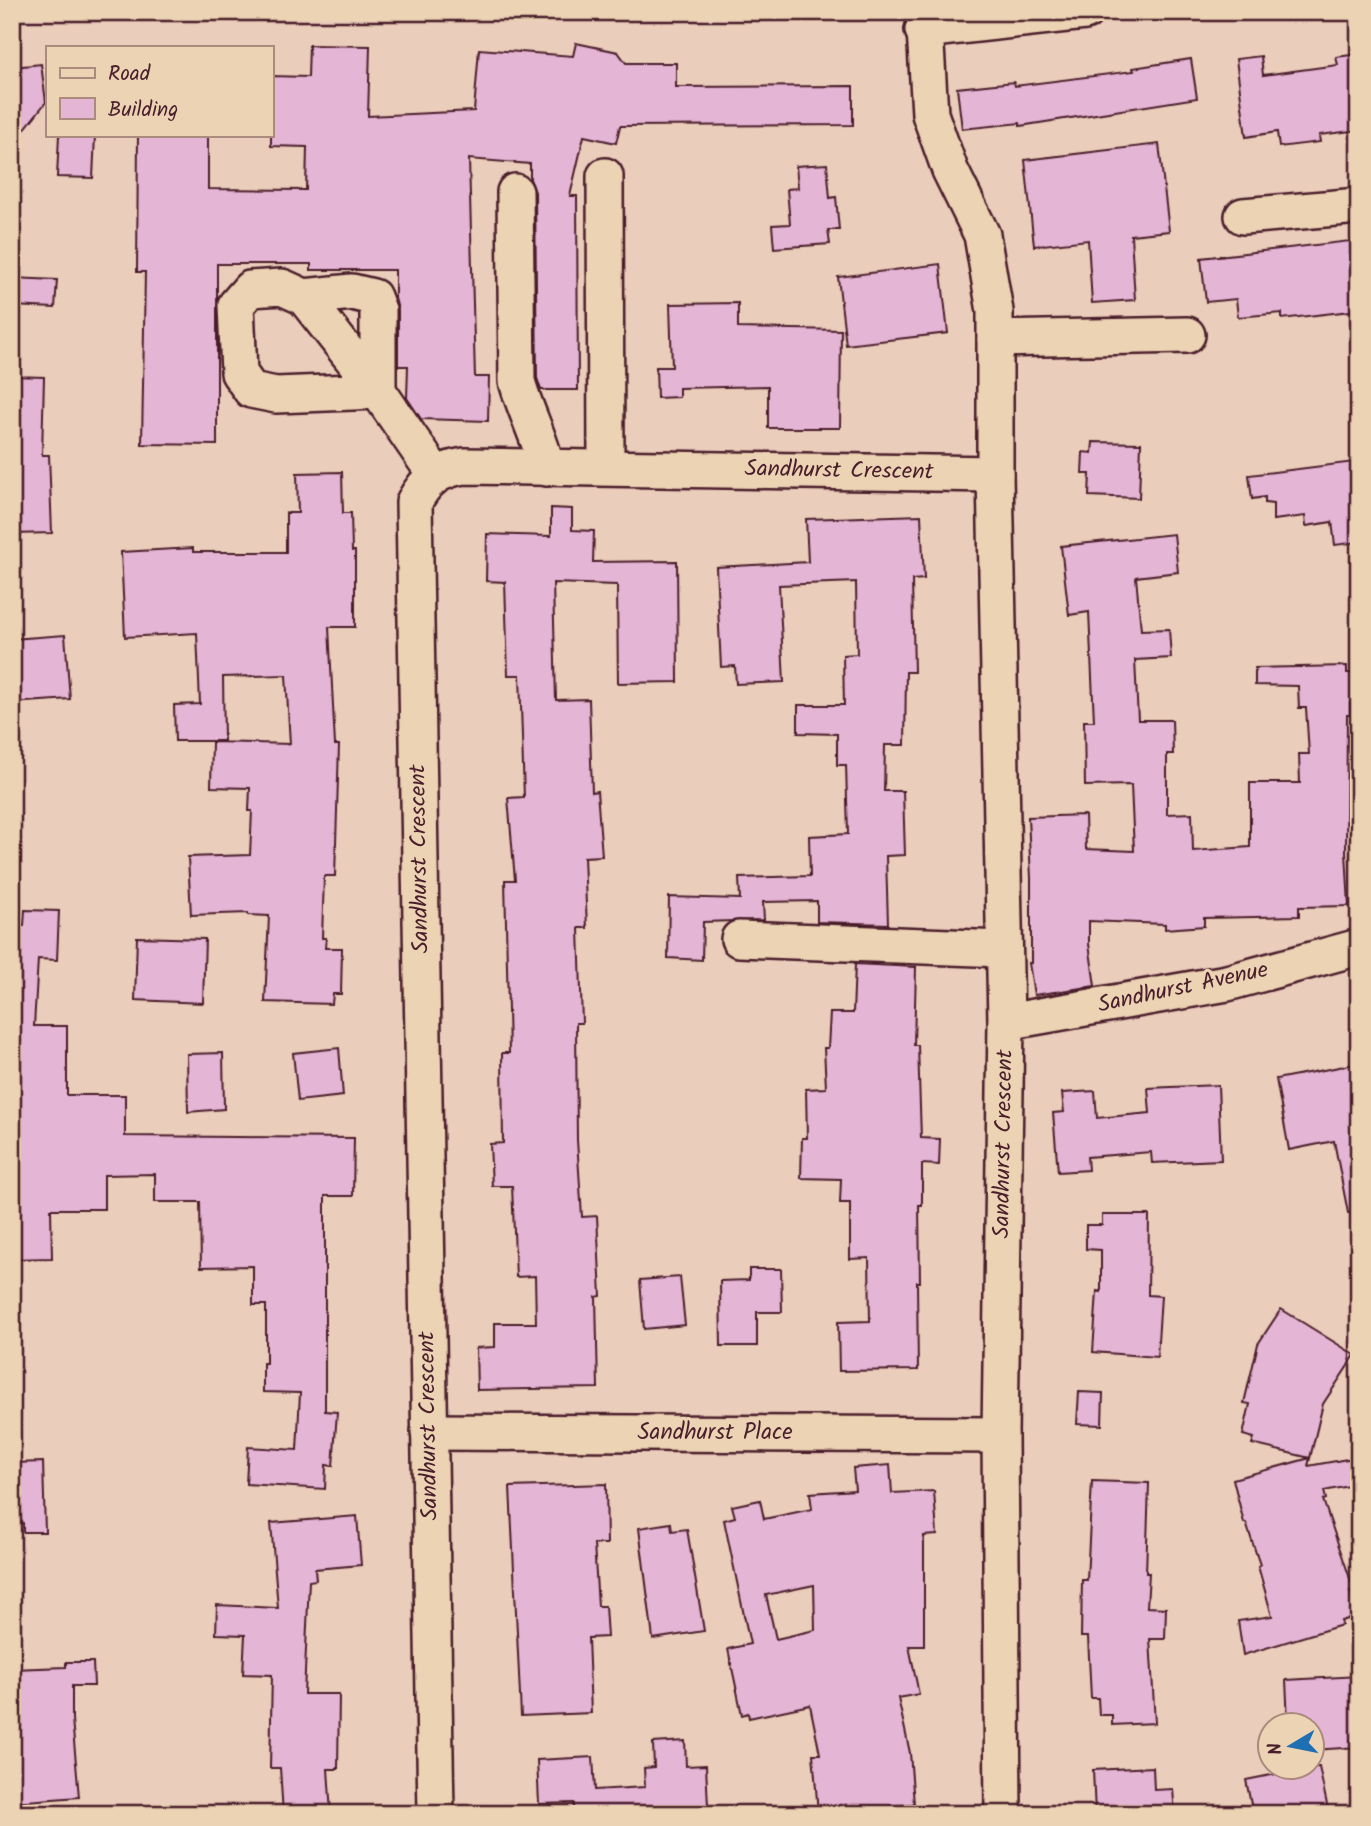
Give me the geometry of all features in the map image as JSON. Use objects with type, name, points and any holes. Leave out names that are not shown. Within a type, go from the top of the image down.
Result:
[{"type":"street","points":[[923,21],[1085,12]]},
{"type":"street","name":"Sandhurst Crescent","points":[[923,21],[930,114],[950,170],[982,235],[995,311],[995,474],[1006,1022],[1000,1435],[1003,1814]]},
{"type":"street","points":[[605,176],[606,467]]},
{"type":"street","points":[[515,192],[517,381],[522,401],[542,447],[547,468]]},
{"type":"street","points":[[1244,216],[1359,206]]},
{"type":"street","points":[[378,391],[276,395],[251,390],[239,373],[236,305],[250,289],[282,286],[304,297],[378,391],[435,474]]},
{"type":"street","points":[[304,297],[352,292],[373,297],[378,310],[378,391]]},
{"type":"street","points":[[995,339],[1187,335]]},
{"type":"street","name":"Sandhurst Crescent","points":[[436,1814],[414,502],[423,486],[435,474],[448,468],[464,466],[995,474]]},
{"type":"street","points":[[740,939],[1003,949]]},
{"type":"street","name":"Sandhurst Avenue","points":[[1006,1022],[1227,983],[1359,947]]},
{"type":"street","name":"Sandhurst Place","points":[[429,1432],[1000,1435]]},
{"type":"building","points":[[576,43],[618,52],[626,63],[676,63],[676,87],[853,86],[853,125],[620,126],[616,143],[584,136],[570,196],[577,196],[578,390],[541,390],[537,378],[535,192],[530,179],[530,164],[469,159],[475,377],[489,377],[488,421],[421,419],[407,398],[408,366],[398,366],[395,270],[311,270],[311,264],[217,264],[217,445],[142,444],[145,272],[137,272],[138,136],[208,136],[208,189],[306,190],[307,147],[271,146],[271,136],[273,76],[308,77],[309,45],[370,46],[368,116],[474,111],[479,49],[573,56]]},
{"type":"building","points":[[1359,54],[1359,130],[1319,135],[1320,142],[1279,147],[1277,132],[1246,137],[1236,59],[1261,56],[1263,75],[1338,65],[1336,57]]},
{"type":"building","points":[[1191,59],[1197,98],[1020,126],[1020,123],[962,129],[957,88],[1014,82],[1015,86],[1134,71],[1133,68]]},
{"type":"building","points":[[41,64],[46,102],[12,145],[14,67]]},
{"type":"building","points":[[59,136],[95,136],[93,178],[57,177]]},
{"type":"building","points":[[1159,144],[1169,231],[1131,235],[1135,300],[1092,303],[1088,240],[1034,246],[1025,160]]},
{"type":"building","points":[[827,164],[830,198],[836,197],[839,230],[828,230],[830,244],[774,248],[772,225],[790,224],[787,189],[798,188],[796,166]]},
{"type":"building","points":[[1359,240],[1359,310],[1282,319],[1282,313],[1238,317],[1236,299],[1206,302],[1201,258]]},
{"type":"building","points":[[940,264],[948,333],[846,345],[838,277]]},
{"type":"building","points":[[12,278],[57,280],[55,308],[12,306]]},
{"type":"building","points":[[738,303],[738,328],[841,330],[840,428],[768,428],[768,386],[679,388],[679,397],[657,398],[656,367],[672,367],[670,304]]},
{"type":"building","points":[[12,376],[44,377],[42,455],[49,455],[52,533],[12,534]]},
{"type":"building","points":[[1093,442],[1141,443],[1139,498],[1089,496],[1090,474],[1082,474],[1083,452],[1092,453]]},
{"type":"building","points":[[1354,462],[1359,498],[1359,542],[1335,545],[1332,522],[1306,526],[1305,516],[1273,520],[1273,504],[1265,503],[1265,497],[1252,499],[1249,475]]},
{"type":"building","points":[[342,472],[343,513],[351,513],[352,551],[355,551],[355,627],[329,627],[335,745],[339,745],[335,876],[324,876],[322,938],[326,938],[325,948],[342,948],[341,994],[333,994],[332,1004],[265,1002],[269,916],[248,913],[191,915],[188,857],[250,855],[250,788],[211,787],[212,742],[290,744],[286,675],[223,677],[224,741],[175,741],[174,705],[200,704],[197,633],[125,637],[121,552],[193,548],[193,552],[286,552],[286,513],[298,513],[297,473]]},
{"type":"building","points":[[551,508],[572,509],[572,530],[594,531],[593,562],[677,561],[678,682],[618,683],[617,585],[553,583],[556,700],[589,699],[592,792],[597,791],[602,856],[584,857],[587,928],[579,928],[582,1023],[576,1023],[577,1140],[582,1217],[597,1216],[601,1296],[596,1297],[598,1388],[477,1390],[476,1348],[495,1347],[495,1323],[536,1323],[535,1276],[516,1277],[512,1186],[492,1186],[490,1144],[503,1143],[502,1053],[509,1053],[505,880],[515,880],[508,798],[524,797],[520,675],[508,675],[505,582],[486,581],[487,534],[551,536]]},
{"type":"building","points":[[921,515],[924,579],[912,580],[914,672],[906,672],[905,745],[885,745],[884,791],[903,791],[905,855],[886,856],[888,924],[817,922],[817,901],[763,902],[764,920],[703,922],[702,960],[668,958],[669,897],[740,899],[739,878],[810,876],[809,836],[848,834],[846,765],[837,765],[837,734],[798,733],[798,705],[844,705],[843,655],[857,654],[856,582],[779,585],[784,682],[736,684],[735,666],[721,667],[716,567],[808,562],[806,519]]},
{"type":"building","points":[[1174,534],[1178,572],[1136,577],[1141,630],[1169,629],[1171,658],[1135,660],[1138,720],[1172,720],[1173,754],[1167,754],[1167,814],[1192,813],[1193,851],[1250,847],[1250,783],[1300,783],[1299,754],[1309,754],[1306,708],[1299,708],[1298,686],[1255,685],[1255,668],[1347,666],[1347,673],[1359,673],[1359,703],[1350,703],[1350,715],[1347,715],[1346,852],[1349,906],[1299,907],[1299,916],[1204,918],[1204,926],[1165,929],[1165,924],[1089,921],[1089,944],[1095,986],[1034,995],[1029,963],[1031,878],[1028,817],[1085,815],[1086,849],[1134,851],[1131,785],[1085,786],[1084,721],[1094,721],[1089,612],[1069,615],[1061,546]]},
{"type":"building","points":[[65,635],[70,699],[12,703],[12,639]]},
{"type":"building","points":[[25,910],[59,911],[57,960],[38,959],[34,1026],[67,1026],[67,1095],[125,1095],[125,1136],[354,1138],[353,1196],[325,1196],[325,1411],[337,1412],[333,1466],[326,1465],[325,1489],[246,1484],[248,1447],[297,1450],[300,1393],[263,1392],[266,1305],[253,1305],[253,1266],[201,1267],[200,1202],[155,1202],[155,1174],[104,1175],[104,1209],[51,1209],[52,1258],[12,1259],[12,925],[24,926]]},
{"type":"building","points":[[137,937],[205,939],[203,1003],[135,1000]]},
{"type":"building","points":[[855,964],[916,967],[914,1045],[918,1045],[921,1138],[940,1139],[939,1165],[922,1164],[922,1205],[919,1205],[920,1282],[917,1282],[918,1370],[839,1371],[838,1322],[870,1321],[869,1258],[850,1259],[850,1203],[840,1203],[841,1179],[801,1178],[802,1138],[807,1138],[806,1089],[826,1088],[824,1048],[828,1048],[830,1013],[853,1013]]},
{"type":"building","points":[[339,1048],[343,1096],[298,1101],[293,1053]]},
{"type":"building","points":[[223,1053],[224,1109],[188,1112],[187,1054]]},
{"type":"building","points":[[1355,1064],[1359,1081],[1359,1212],[1348,1213],[1334,1141],[1289,1150],[1276,1079]]},
{"type":"building","points":[[1218,1085],[1221,1160],[1152,1163],[1151,1152],[1087,1157],[1088,1170],[1058,1172],[1053,1113],[1064,1112],[1062,1093],[1095,1091],[1097,1118],[1150,1113],[1148,1088]]},
{"type":"building","points":[[1102,1215],[1149,1215],[1148,1295],[1161,1296],[1157,1357],[1093,1352],[1097,1291],[1101,1292],[1101,1250],[1086,1249],[1086,1225],[1102,1225]]},
{"type":"building","points":[[749,1269],[781,1269],[782,1312],[757,1312],[757,1346],[721,1346],[720,1281],[749,1280]]},
{"type":"building","points":[[680,1277],[685,1325],[644,1329],[640,1280]]},
{"type":"building","points":[[1281,1309],[1355,1355],[1323,1404],[1310,1458],[1252,1444],[1254,1438],[1243,1435],[1250,1404],[1244,1403],[1258,1344]]},
{"type":"building","points":[[1079,1392],[1103,1393],[1102,1425],[1077,1424]]},
{"type":"building","points":[[1359,1457],[1359,1484],[1324,1491],[1326,1499],[1323,1500],[1354,1590],[1350,1591],[1358,1616],[1341,1621],[1342,1625],[1243,1655],[1238,1621],[1272,1616],[1258,1566],[1260,1565],[1244,1523],[1233,1479],[1310,1458],[1308,1466]]},
{"type":"building","points":[[43,1462],[45,1532],[23,1532],[23,1523],[12,1524],[12,1463]]},
{"type":"building","points":[[890,1465],[892,1493],[934,1491],[937,1535],[924,1536],[924,1646],[909,1646],[919,1694],[898,1698],[910,1753],[914,1804],[818,1812],[813,1754],[820,1754],[810,1705],[749,1718],[748,1713],[742,1715],[728,1649],[750,1644],[724,1520],[735,1517],[732,1506],[760,1500],[764,1519],[812,1509],[810,1493],[855,1490],[853,1468]],"holes":[[[814,1585],[815,1630],[776,1639],[766,1595]]]},
{"type":"building","points":[[1092,1481],[1149,1483],[1147,1607],[1166,1608],[1165,1639],[1150,1639],[1155,1723],[1112,1725],[1112,1715],[1099,1715],[1098,1698],[1091,1698],[1088,1637],[1081,1637],[1082,1580],[1087,1580]]},
{"type":"building","points":[[606,1484],[607,1544],[594,1544],[598,1606],[605,1606],[607,1637],[588,1638],[591,1713],[521,1716],[510,1487]]},
{"type":"building","points":[[357,1516],[361,1565],[315,1569],[316,1580],[309,1581],[304,1694],[339,1694],[338,1769],[328,1769],[331,1814],[283,1814],[280,1768],[270,1768],[272,1675],[243,1674],[245,1635],[216,1634],[217,1605],[278,1608],[271,1523]]},
{"type":"building","points":[[671,1523],[672,1531],[687,1529],[704,1631],[653,1639],[639,1528]]},
{"type":"building","points":[[66,1662],[93,1662],[94,1686],[72,1686],[79,1797],[12,1802],[12,1669],[66,1667]]},
{"type":"building","points":[[1359,1676],[1359,1747],[1326,1749],[1326,1710],[1287,1710],[1286,1680]]},
{"type":"building","points":[[685,1741],[686,1766],[706,1765],[708,1806],[614,1811],[614,1814],[574,1814],[574,1803],[539,1804],[537,1760],[593,1757],[595,1790],[645,1787],[644,1768],[654,1767],[653,1743]]},
{"type":"building","points":[[1153,1767],[1154,1790],[1173,1789],[1175,1814],[1095,1814],[1093,1770]]},
{"type":"building","points":[[1246,1780],[1322,1780],[1329,1814],[1253,1814]]}]
